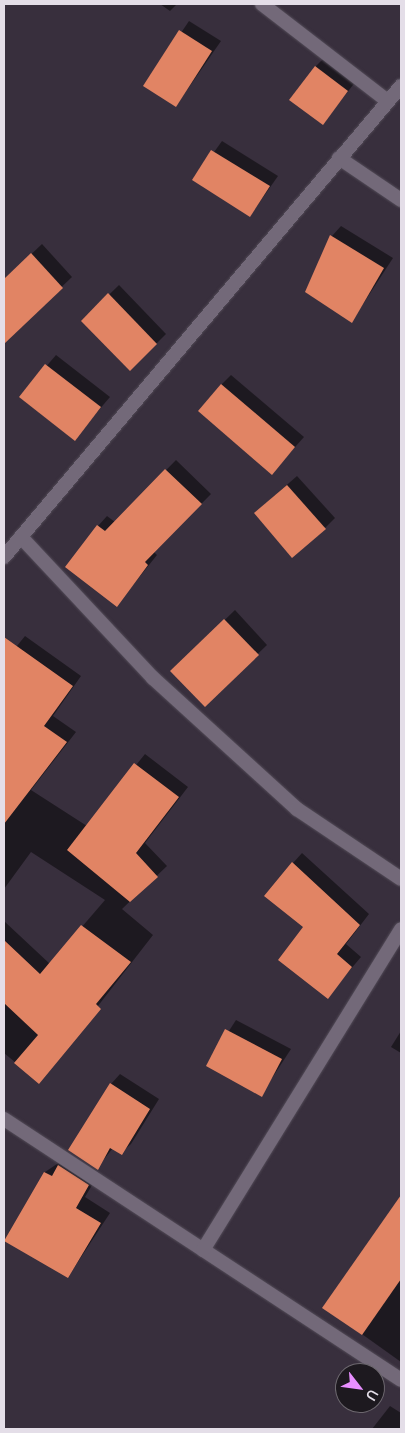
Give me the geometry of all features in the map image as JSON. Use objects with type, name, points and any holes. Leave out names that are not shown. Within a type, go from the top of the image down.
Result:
[{"type":"street","points":[[262,4],[386,100]]},
{"type":"street","points":[[4,557],[386,100],[401,86]]},
{"type":"street","points":[[339,158],[401,200]]},
{"type":"street","points":[[21,537],[153,678],[297,809],[401,879]]},
{"type":"street","points":[[203,1250],[401,929]]},
{"type":"street","points":[[4,1119],[401,1380]]},
{"type":"building","points":[[179,30],[212,51],[176,107],[143,86]]},
{"type":"building","points":[[315,66],[348,91],[323,125],[289,100]]},
{"type":"building","points":[[211,150],[270,186],[250,217],[192,180]]},
{"type":"building","points":[[330,235],[384,268],[352,323],[305,292]]},
{"type":"building","points":[[31,253],[63,288],[4,344],[4,279]]},
{"type":"building","points":[[108,293],[157,344],[130,371],[81,321]]},
{"type":"building","points":[[45,364],[101,407],[75,441],[19,397]]},
{"type":"building","points":[[221,384],[295,447],[272,475],[198,411]]},
{"type":"building","points":[[165,469],[202,504],[145,562],[148,565],[117,607],[65,567],[97,525],[105,531]]},
{"type":"building","points":[[287,485],[326,529],[292,558],[254,513]]},
{"type":"building","points":[[224,619],[259,655],[205,707],[170,671]]},
{"type":"building","points":[[4,637],[73,686],[44,726],[67,742],[4,824]]},
{"type":"building","points":[[134,763],[179,797],[136,853],[158,877],[130,902],[67,850]]},
{"type":"building","points":[[292,862],[360,925],[337,954],[352,967],[328,999],[278,960],[303,927],[264,896]]},
{"type":"building","points":[[81,925],[131,962],[96,1004],[101,1009],[39,1084],[14,1063],[38,1035],[4,1003],[4,940],[40,974]]},
{"type":"building","points":[[225,1029],[282,1059],[262,1097],[206,1066]]},
{"type":"building","points":[[110,1083],[150,1109],[122,1155],[110,1148],[98,1170],[68,1150]]},
{"type":"building","points":[[58,1165],[89,1185],[76,1208],[101,1223],[68,1278],[4,1241],[44,1172],[52,1176]]},
{"type":"building","points":[[401,1195],[401,1279],[362,1335],[322,1308]]}]
